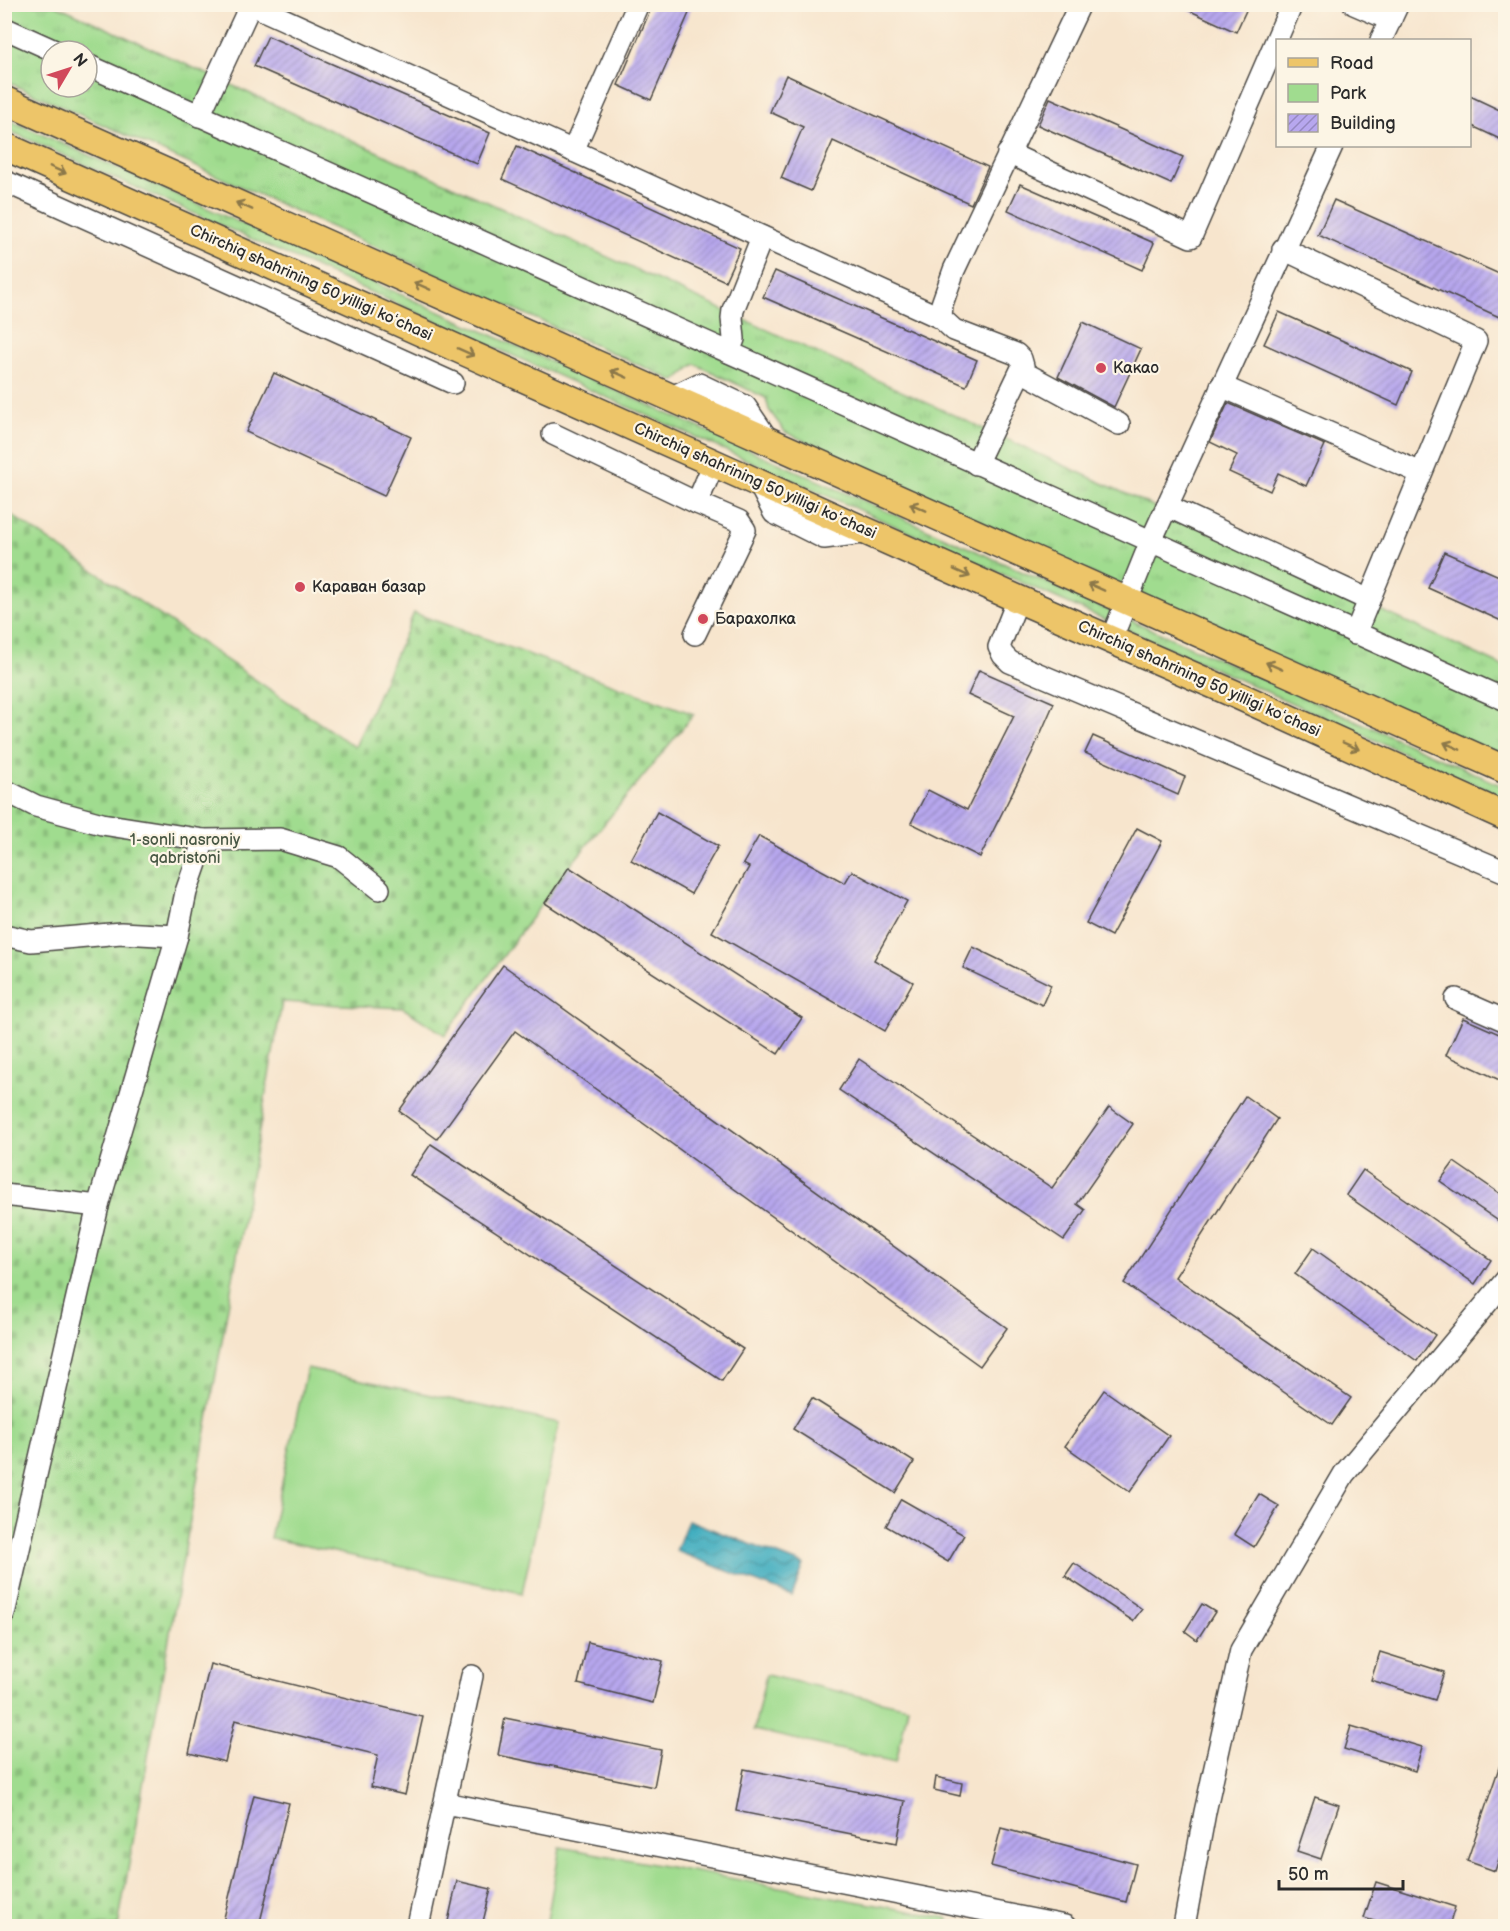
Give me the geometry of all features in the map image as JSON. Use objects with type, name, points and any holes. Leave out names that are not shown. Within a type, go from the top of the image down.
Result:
[{"type":"main road","points":[[4,99],[1506,770]]},
{"type":"main road","name":"Chirchiq shahrining 50 yilligi koʻchasi","points":[[4,146],[1506,817]]},
{"type":"street","points":[[573,151],[638,4]]},
{"type":"street","points":[[941,318],[942,304],[954,270],[1080,4]]},
{"type":"street","points":[[1277,39],[1292,4]]},
{"type":"street","points":[[1353,4],[1395,12],[1382,39]]},
{"type":"street","points":[[199,116],[251,5],[941,318],[954,330],[1016,354],[1023,366],[976,464]]},
{"type":"street","points":[[4,28],[39,44]]},
{"type":"street","points":[[1008,153],[1191,237],[1276,41]]},
{"type":"street","points":[[99,70],[1506,700]]},
{"type":"street","points":[[1111,639],[1151,541],[1332,147]]},
{"type":"street","points":[[4,180],[453,383]]},
{"type":"street","points":[[729,352],[734,339],[733,310],[762,237]]},
{"type":"street","points":[[1283,249],[1476,340],[1355,634]]},
{"type":"street","points":[[1021,371],[1119,424]]},
{"type":"street","points":[[1221,386],[1421,473]]},
{"type":"street","points":[[553,434],[739,521],[745,530],[696,634]]},
{"type":"street","points":[[698,503],[714,462]]},
{"type":"street","points":[[1167,506],[1369,600]]},
{"type":"street","points":[[1018,599],[999,647],[1002,655],[1010,662],[1506,872]]},
{"type":"street","points":[[4,790],[36,806],[102,824],[204,840],[280,839],[339,857],[379,889]]},
{"type":"street","points":[[4,1614],[98,1206],[177,936],[186,892],[204,840]]},
{"type":"street","points":[[4,935],[31,941],[121,933],[177,936]]},
{"type":"street","points":[[1456,999],[1506,1022]]},
{"type":"street","points":[[4,1195],[98,1206]]},
{"type":"street","points":[[1184,1926],[1205,1812],[1241,1650],[1344,1474],[1506,1280]]},
{"type":"street","points":[[418,1926],[472,1676]]},
{"type":"street","points":[[445,1803],[1065,1926]]},
{"type":"green space","points":[[5,5],[56,5],[1505,667],[1505,764],[785,432],[769,410],[766,398],[695,364],[675,381],[45,99],[99,99],[99,39],[39,39],[39,96],[5,81]]},
{"type":"green space","points":[[5,118],[1505,787],[1505,798],[5,129]]},
{"type":"green space","name":"1-sonli nasroniy qabristoni","points":[[4,510],[355,747],[414,613],[694,714],[569,867],[445,1035],[403,1008],[282,1002],[118,1926],[5,1926]]},
{"type":"green space","points":[[307,1368],[559,1423],[522,1593],[270,1538]]},
{"type":"green space","points":[[766,1675],[908,1707],[896,1762],[754,1730]]},
{"type":"green space","points":[[560,1847],[948,1918],[947,1926],[546,1926]]},
{"type":"water","points":[[688,1520],[804,1565],[792,1596],[676,1551]]},
{"type":"building","points":[[653,4],[693,4],[651,100],[618,85]]},
{"type":"building","points":[[1175,4],[1249,4],[1236,32]]},
{"type":"building","points":[[268,36],[490,133],[477,164],[254,66]]},
{"type":"building","points":[[786,75],[988,167],[971,204],[833,141],[811,191],[781,178],[803,127],[770,112]]},
{"type":"building","points":[[1471,96],[1506,113],[1506,142],[1471,125]]},
{"type":"building","points":[[1050,98],[1183,157],[1171,184],[1038,125]]},
{"type":"building","points":[[517,146],[740,248],[725,281],[502,179]]},
{"type":"building","points":[[1020,184],[1154,243],[1142,270],[1008,210]]},
{"type":"building","points":[[1334,200],[1506,277],[1506,320],[1318,235]]},
{"type":"building","points":[[775,271],[977,360],[966,386],[763,297]]},
{"type":"building","points":[[1279,312],[1412,372],[1398,405],[1264,344]]},
{"type":"building","points":[[1083,322],[1141,349],[1114,407],[1058,377]]},
{"type":"building","points":[[274,373],[411,437],[384,496],[246,432]]},
{"type":"building","points":[[1228,403],[1325,445],[1306,486],[1278,473],[1270,491],[1229,472],[1237,455],[1210,442]]},
{"type":"building","points":[[1444,552],[1506,579],[1506,623],[1428,588]]},
{"type":"building","points":[[979,670],[1054,703],[1032,753],[980,857],[911,823],[928,790],[967,810],[1014,716],[968,695]]},
{"type":"building","points":[[1093,736],[1185,777],[1178,795],[1085,753]]},
{"type":"building","points":[[657,812],[718,846],[691,894],[631,860]]},
{"type":"building","points":[[1137,828],[1162,841],[1111,936],[1086,923]]},
{"type":"building","points":[[759,836],[845,883],[852,871],[907,901],[874,960],[913,982],[885,1031],[712,932],[749,867],[743,864]]},
{"type":"building","points":[[569,867],[802,1018],[778,1054],[545,903]]},
{"type":"building","points":[[973,947],[1051,985],[1042,1005],[963,968]]},
{"type":"building","points":[[503,965],[1007,1328],[980,1366],[515,1031],[437,1139],[399,1111]]},
{"type":"building","points":[[1463,1018],[1506,1037],[1506,1083],[1446,1055]]},
{"type":"building","points":[[859,1059],[1052,1188],[1109,1107],[1133,1124],[1077,1204],[1085,1210],[1064,1240],[839,1090]]},
{"type":"building","points":[[1245,1096],[1277,1119],[1175,1277],[1351,1398],[1332,1425],[1124,1283]]},
{"type":"building","points":[[431,1144],[743,1349],[722,1381],[410,1175]]},
{"type":"building","points":[[1454,1162],[1506,1198],[1506,1226],[1440,1181]]},
{"type":"building","points":[[1363,1170],[1491,1260],[1475,1284],[1346,1195]]},
{"type":"building","points":[[1313,1248],[1435,1335],[1417,1361],[1295,1274]]},
{"type":"building","points":[[1104,1390],[1169,1436],[1130,1492],[1065,1446]]},
{"type":"building","points":[[812,1398],[914,1462],[895,1493],[793,1429]]},
{"type":"building","points":[[1259,1494],[1279,1506],[1254,1547],[1234,1534]]},
{"type":"building","points":[[901,1499],[964,1535],[948,1562],[886,1526]]},
{"type":"building","points":[[1074,1563],[1142,1609],[1133,1621],[1065,1576]]},
{"type":"building","points":[[1202,1604],[1215,1612],[1197,1640],[1185,1631]]},
{"type":"building","points":[[588,1642],[663,1661],[653,1703],[578,1684]]},
{"type":"building","points":[[1380,1652],[1444,1672],[1435,1700],[1371,1680]]},
{"type":"building","points":[[210,1664],[423,1717],[405,1795],[371,1787],[378,1755],[235,1720],[225,1762],[189,1753]]},
{"type":"building","points":[[505,1718],[661,1750],[654,1787],[498,1755]]},
{"type":"building","points":[[1351,1726],[1422,1747],[1415,1771],[1344,1749]]},
{"type":"building","points":[[1503,1756],[1506,1757],[1506,1838],[1495,1871],[1467,1861]]},
{"type":"building","points":[[744,1769],[905,1801],[897,1843],[736,1811]]},
{"type":"building","points":[[936,1777],[962,1783],[960,1796],[934,1790]]},
{"type":"building","points":[[254,1795],[289,1803],[259,1926],[222,1926]]},
{"type":"building","points":[[1315,1797],[1339,1805],[1321,1859],[1297,1851]]},
{"type":"building","points":[[1001,1828],[1136,1864],[1126,1902],[991,1866]]},
{"type":"building","points":[[457,1881],[491,1889],[482,1926],[447,1926]]},
{"type":"building","points":[[1376,1882],[1455,1907],[1449,1926],[1390,1926],[1364,1918]]},
{"type":"place","name":"Какао","points":[[1101,368]]},
{"type":"place","name":"Караван базар","points":[[300,587]]},
{"type":"place","name":"Барахолка","points":[[703,619]]}]
